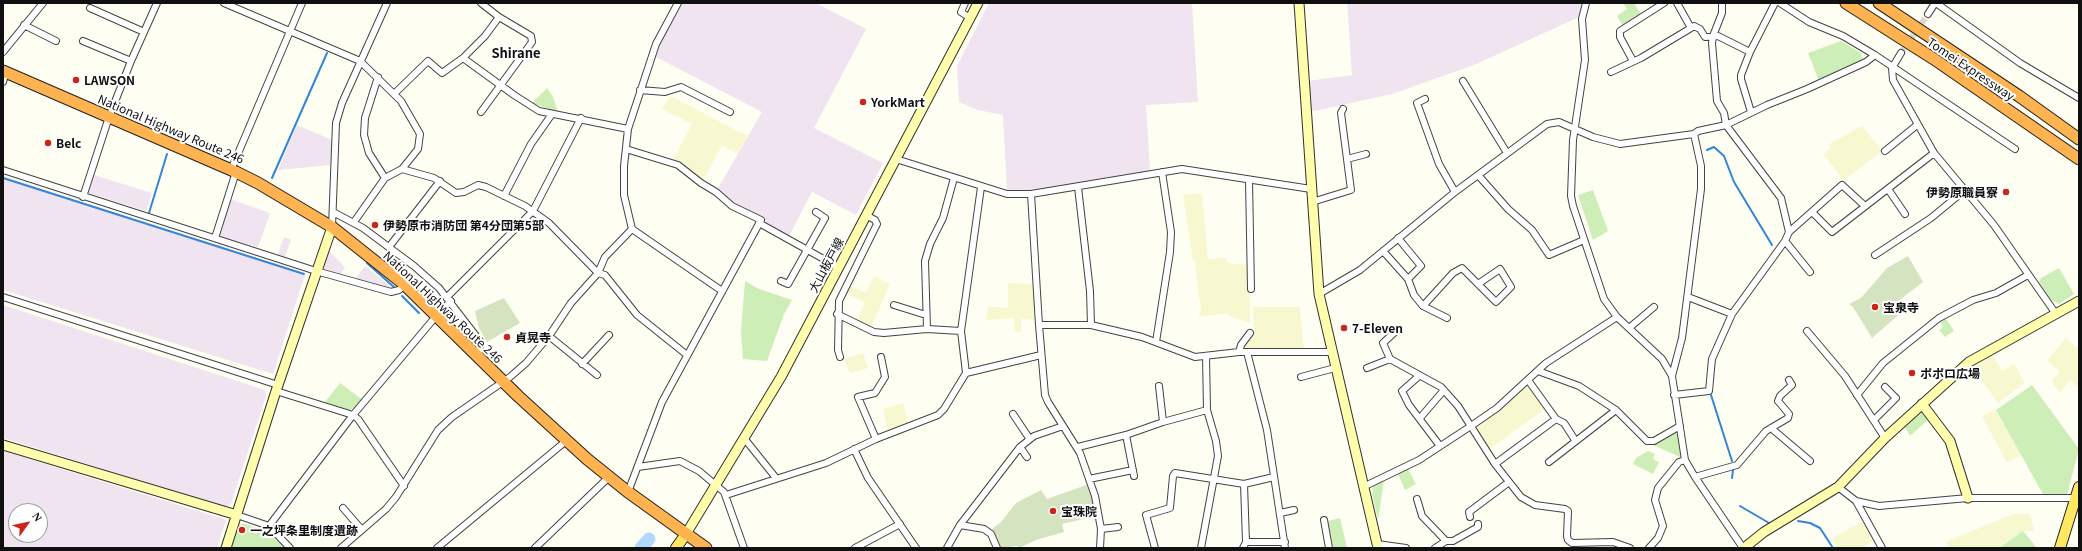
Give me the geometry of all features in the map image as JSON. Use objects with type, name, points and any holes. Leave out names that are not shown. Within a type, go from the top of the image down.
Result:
[{"type":"highway","name":"Tomei Expressway","points":[[1846,3],[1934,59],[2079,159]]},
{"type":"highway","name":"Tomei Expressway","points":[[1879,3],[2019,96],[2079,139]]},
{"type":"highway","name":"National Highway Route 246","points":[[4,75],[109,117],[234,171],[265,186],[332,227],[405,285],[566,441],[628,492],[706,548]]},
{"type":"main road","points":[[2060,548],[2079,486]]},
{"type":"main road","points":[[676,548],[686,534]]},
{"type":"street","points":[[3,52],[43,3]]},
{"type":"street","points":[[83,197],[109,117],[131,61],[157,3]]},
{"type":"street","points":[[215,238],[234,171],[302,3]]},
{"type":"street","points":[[226,548],[277,388],[332,227],[336,123],[342,103],[387,3]]},
{"type":"street","points":[[481,3],[499,17],[531,36],[532,42],[481,112]]},
{"type":"street","points":[[678,3],[656,44],[628,130],[624,195],[632,229],[722,291]]},
{"type":"street","points":[[966,3],[961,12],[970,18]]},
{"type":"street","name":"大山板戸線","points":[[686,534],[780,377],[978,3]]},
{"type":"street","points":[[1299,3],[1319,294],[1331,352],[1377,546],[1406,548]]},
{"type":"street","points":[[1586,3],[1582,19],[1586,60],[1573,128],[1571,196],[1604,298],[1617,317],[1662,359],[1672,376]]},
{"type":"street","points":[[1633,61],[1620,37],[1620,31],[1664,3]]},
{"type":"street","points":[[1677,3],[1691,28]]},
{"type":"street","points":[[1722,3],[1722,13],[1713,36],[1717,80],[1716,94],[1724,113],[1726,125],[1781,198],[1789,232]]},
{"type":"street","points":[[1751,112],[1741,79],[1750,52],[1769,10],[1775,3]]},
{"type":"street","points":[[1780,3],[1810,22],[1842,36],[1875,55],[1892,68],[2015,149]]},
{"type":"street","points":[[1928,14],[1936,3],[2020,63],[2079,98]]},
{"type":"street","points":[[227,4],[360,61],[401,101],[420,134],[418,150],[402,169],[385,178],[354,222]]},
{"type":"street","points":[[90,8],[144,32]]},
{"type":"street","points":[[394,94],[428,61],[442,73],[463,58],[485,36],[499,17]]},
{"type":"street","points":[[24,25],[56,41]]},
{"type":"street","points":[[1611,72],[1694,26],[1700,29],[1705,37],[1718,36],[1750,52]]},
{"type":"street","points":[[83,41],[131,61]]},
{"type":"street","points":[[1901,53],[1892,68],[1893,80],[1917,125],[1934,153],[1994,225],[2056,314]]},
{"type":"street","points":[[1319,294],[1348,279],[1455,192],[1547,124],[1559,122],[1602,140],[1620,144],[1694,134],[1698,131],[1726,125],[1751,112],[1814,86],[1866,62],[1875,55]]},
{"type":"street","points":[[463,58],[501,86],[539,111],[581,118],[628,130]]},
{"type":"street","points":[[378,77],[365,118],[364,135],[369,153],[385,178]]},
{"type":"street","points":[[1463,85],[1507,153]]},
{"type":"street","points":[[640,90],[666,92],[681,87],[730,112]]},
{"type":"street","points":[[1425,99],[1417,103],[1439,164],[1455,192]]},
{"type":"street","points":[[1312,202],[1351,190],[1341,113],[1343,109]]},
{"type":"street","points":[[504,196],[531,144],[552,114]]},
{"type":"street","points":[[442,310],[449,299],[533,211],[581,118]]},
{"type":"street","points":[[1885,151],[1917,125]]},
{"type":"street","points":[[1694,134],[1701,179],[1682,338],[1672,376],[1674,395],[1685,460],[1694,477],[1744,548],[1764,532],[1838,486],[1885,438],[1969,362],[1988,349],[2079,301]]},
{"type":"street","points":[[626,148],[678,165],[701,183],[716,192],[732,206],[761,220],[662,402],[647,437],[638,467],[628,492]]},
{"type":"street","points":[[1812,212],[1832,232],[1934,153]]},
{"type":"street","points":[[1347,159],[1366,154]]},
{"type":"street","points":[[896,159],[1007,194],[1031,194],[1182,169],[1311,189]]},
{"type":"street","points":[[402,169],[434,178],[456,193],[464,192],[478,185],[486,187],[533,211],[549,223],[598,273],[605,275],[637,315],[687,355]]},
{"type":"street","points":[[3,170],[316,272],[391,292],[399,290],[405,285]]},
{"type":"street","points":[[1156,342],[1170,252],[1170,232],[1162,172]]},
{"type":"street","points":[[1478,175],[1508,209],[1532,230],[1549,255],[1584,240]]},
{"type":"street","points":[[927,329],[925,261],[930,244],[943,218],[954,178]]},
{"type":"street","points":[[1249,180],[1251,289]]},
{"type":"street","points":[[389,247],[440,182]]},
{"type":"street","points":[[1674,395],[1709,391],[1712,359],[1732,314],[1785,241],[1789,232],[1812,212],[1840,183],[1865,206]]},
{"type":"street","points":[[726,495],[826,463],[876,439],[938,415],[944,409],[966,373],[961,331],[981,187]]},
{"type":"street","points":[[1078,187],[1090,291],[1091,325]]},
{"type":"street","points":[[1888,189],[1905,214]]},
{"type":"street","points":[[1875,255],[1916,229],[1964,190]]},
{"type":"street","points":[[1031,194],[1041,355],[1045,395],[1063,426],[1078,447],[1090,479],[1095,496],[1101,529],[1100,548]]},
{"type":"street","points":[[333,212],[354,222],[389,247],[414,266],[449,299],[480,341],[480,349],[477,356]]},
{"type":"street","points":[[816,212],[832,221]]},
{"type":"street","points":[[840,357],[838,350],[837,314],[842,292],[877,224],[875,220],[866,215]]},
{"type":"street","points":[[781,281],[790,285],[825,218]]},
{"type":"street","points":[[759,223],[838,267]]},
{"type":"street","points":[[1912,223],[1916,229]]},
{"type":"street","points":[[341,548],[386,509],[404,486],[438,430],[452,417],[526,363],[549,336],[570,303],[598,273],[605,257],[632,229]]},
{"type":"street","points":[[1398,238],[1421,266],[1408,279]]},
{"type":"street","points":[[1785,241],[1810,272]]},
{"type":"street","points":[[1383,251],[1408,279],[1414,295],[1423,306],[1447,318]]},
{"type":"street","points":[[1423,306],[1453,273],[1462,268],[1478,284],[1496,302],[1511,287],[1500,269],[1478,284]]},
{"type":"street","points":[[1857,395],[1883,363],[1939,318],[1973,300],[1996,293],[2028,275]]},
{"type":"street","points":[[3,297],[277,388],[353,415],[358,419],[404,486]]},
{"type":"street","points":[[1688,297],[1732,314]]},
{"type":"street","points":[[894,305],[926,315]]},
{"type":"street","points":[[1629,328],[1654,307]]},
{"type":"street","points":[[837,314],[874,332],[884,333],[927,329],[961,331]]},
{"type":"street","points":[[1363,487],[1401,469],[1471,426],[1497,408],[1546,363],[1617,317]]},
{"type":"street","points":[[268,526],[353,415],[432,321]]},
{"type":"street","points":[[1040,325],[1091,325],[1156,342],[1195,357],[1238,352],[1331,352]]},
{"type":"street","points":[[1396,331],[1383,343],[1390,359],[1419,376],[1433,381],[1444,390],[1458,406],[1495,464],[1521,497],[1529,503],[1568,511],[1567,536],[1572,543],[1605,541],[1630,548]]},
{"type":"street","points":[[1807,331],[1845,376],[1885,438]]},
{"type":"street","points":[[1238,352],[1241,345],[1250,333]]},
{"type":"street","points":[[582,364],[609,335]]},
{"type":"street","points":[[549,336],[596,375]]},
{"type":"street","points":[[1244,484],[1245,545],[1285,545],[1267,430],[1247,352]]},
{"type":"street","points":[[966,373],[1041,355]]},
{"type":"street","points":[[1201,548],[1215,479],[1217,448],[1207,410],[1206,356]]},
{"type":"street","points":[[876,439],[856,394],[875,393],[885,377],[881,366],[881,357]]},
{"type":"street","points":[[1367,368],[1390,359]]},
{"type":"street","points":[[1301,377],[1335,368]]},
{"type":"street","points":[[1538,371],[1579,386],[1616,410],[1647,441],[1654,441],[1680,426]]},
{"type":"street","points":[[1419,376],[1402,391],[1409,405],[1440,446]]},
{"type":"street","points":[[1528,380],[1556,419],[1564,423],[1576,440]]},
{"type":"street","points":[[1694,477],[1737,465],[1766,431],[1788,418],[1789,414],[1778,401],[1791,382],[1797,390]]},
{"type":"street","points":[[1159,386],[1163,422]]},
{"type":"street","points":[[1874,420],[1896,398],[1885,387]]},
{"type":"street","points":[[1420,418],[1444,390]]},
{"type":"street","points":[[1922,404],[1950,441],[1968,498]]},
{"type":"street","points":[[1078,447],[1126,435],[1163,422],[1207,410]]},
{"type":"street","points":[[1549,462],[1616,410]]},
{"type":"street","points":[[1013,414],[1029,438]]},
{"type":"street","points":[[1495,464],[1556,419]]},
{"type":"street","points":[[947,548],[960,525],[1020,447],[1029,438],[1063,426]]},
{"type":"street","points":[[1771,428],[1802,451],[1810,461]]},
{"type":"street","points":[[1090,479],[1133,473],[1126,435]]},
{"type":"street","points":[[744,438],[776,478]]},
{"type":"street","points":[[438,548],[566,441]]},
{"type":"street","points":[[3,445],[268,526],[290,548]]},
{"type":"street","points":[[1020,447],[1027,456]]},
{"type":"street","points":[[854,449],[868,478],[916,548]]},
{"type":"street","points":[[1648,548],[1658,538],[1663,526],[1662,516],[1656,503],[1658,488],[1679,462],[1685,460]]},
{"type":"street","points":[[638,467],[680,461],[694,467],[726,495],[744,548]]},
{"type":"street","points":[[1155,548],[1146,515],[1170,508],[1173,476],[1175,473],[1244,484],[1274,477]]},
{"type":"street","points":[[535,548],[609,477]]},
{"type":"street","points":[[1470,517],[1469,512],[1509,482]]},
{"type":"street","points":[[1838,486],[1856,501],[1882,548]]},
{"type":"street","points":[[1856,501],[1879,506],[1968,498],[2076,498]]},
{"type":"street","points":[[1417,499],[1422,516],[1446,541]]},
{"type":"street","points":[[343,508],[362,530]]},
{"type":"street","points":[[1280,512],[1294,510]]},
{"type":"street","points":[[1324,520],[1329,548]]},
{"type":"street","points":[[855,548],[900,524]]},
{"type":"street","points":[[1435,548],[1446,541],[1453,541],[1478,527],[1478,524]]},
{"type":"street","points":[[960,525],[984,529],[991,534],[997,548]]},
{"type":"street","points":[[1101,529],[1118,527]]},
{"type":"shaded area","points":[[683,3],[816,3],[866,29],[814,128],[883,163],[856,215],[812,192],[789,236],[766,223],[765,220],[758,215],[734,204],[717,190],[762,112],[656,57],[661,42]]},
{"type":"shaded area","points":[[989,3],[1192,3],[1198,102],[1146,105],[1150,171],[1032,192],[1007,191],[1003,115],[978,110],[959,102],[957,66]]},
{"type":"shaded area","points":[[1347,3],[1582,3],[1580,15],[1577,18],[1474,65],[1392,94],[1310,112],[1308,81],[1352,75]]},
{"type":"shaded area","points":[[297,125],[332,140],[330,165],[278,170]]},
{"type":"shaded area","points":[[94,175],[152,193],[146,211],[88,193]]},
{"type":"shaded area","points":[[3,176],[305,275],[273,374],[3,290]]},
{"type":"shaded area","points":[[230,199],[270,213],[258,247],[221,237],[219,233]]},
{"type":"shaded area","points":[[284,237],[291,240],[285,257],[278,254]]},
{"type":"shaded area","points":[[329,251],[345,267],[341,274],[323,268]]},
{"type":"shaded area","points":[[365,266],[394,289],[386,289],[356,278]]},
{"type":"shaded area","points":[[3,305],[265,390],[266,396],[231,504],[227,507],[3,438]]},
{"type":"shaded area","points":[[3,451],[224,519],[226,520],[217,548],[3,548]]},
{"type":"green space","points":[[1623,3],[1634,3],[1641,14],[1623,26],[1617,16],[1627,9]]},
{"type":"green space","points":[[1841,41],[1861,53],[1863,61],[1819,81],[1808,53]]},
{"type":"green space","points":[[547,88],[553,97],[558,112],[532,103]]},
{"type":"green space","points":[[670,96],[748,136],[738,154],[722,145],[703,181],[673,160],[692,124],[662,109]]},
{"type":"green space","points":[[1862,126],[1882,151],[1844,180],[1823,154],[1831,148],[1829,144]]},
{"type":"green space","points":[[1593,190],[1608,231],[1593,240],[1578,195]]},
{"type":"green space","points":[[1202,193],[1208,259],[1225,258],[1228,263],[1250,265],[1250,323],[1229,316],[1228,313],[1199,317],[1201,306],[1198,293],[1195,261],[1193,261],[1183,195]]},
{"type":"green space","points":[[1908,256],[1923,282],[1897,302],[1903,311],[1872,338],[1853,307],[1849,304],[1861,298],[1887,268]]},
{"type":"green space","points":[[2059,268],[2074,294],[2059,304],[2051,300],[2039,282],[2041,278]]},
{"type":"green space","points":[[874,276],[890,284],[871,327],[857,321],[865,302],[845,293],[850,284],[851,286],[866,293]]},
{"type":"green space","points":[[745,281],[759,289],[792,300],[784,314],[767,361],[743,359],[741,330]]},
{"type":"green space","points":[[1008,283],[1036,284],[1037,320],[1021,319],[1021,331],[1015,332],[1014,318],[986,320],[988,306],[1008,308]]},
{"type":"green space","points":[[504,298],[520,323],[487,342],[479,328],[475,311]]},
{"type":"green space","points":[[1253,307],[1300,307],[1304,350],[1246,349],[1244,344],[1254,330]]},
{"type":"green space","points":[[1945,317],[1954,331],[1945,337],[1939,330],[1943,327],[1940,322]]},
{"type":"green space","points":[[2066,338],[2079,349],[2079,388],[2070,380],[2060,393],[2051,381],[2060,372],[2047,360]]},
{"type":"green space","points":[[863,353],[868,368],[850,373],[844,359]]},
{"type":"green space","points":[[1992,354],[2002,371],[2014,364],[2025,383],[1998,403],[1972,367]]},
{"type":"green space","points":[[340,383],[363,400],[355,408],[349,410],[325,402]]},
{"type":"green space","points":[[2032,385],[2079,449],[2067,495],[2044,496],[1996,410]]},
{"type":"green space","points":[[1526,386],[1529,386],[1545,409],[1489,449],[1476,428]]},
{"type":"green space","points":[[903,403],[908,422],[888,430],[883,409]]},
{"type":"green space","points":[[1995,409],[2021,455],[2007,463],[1982,416]]},
{"type":"green space","points":[[1921,412],[1928,420],[1910,436],[1905,427]]},
{"type":"green space","points":[[1674,433],[1679,434],[1682,458],[1653,445]]},
{"type":"green space","points":[[1648,451],[1655,454],[1653,459],[1659,462],[1653,474],[1633,464],[1636,458]]},
{"type":"green space","points":[[1408,469],[1416,484],[1405,490],[1398,474]]},
{"type":"green space","points":[[1384,480],[1378,520],[1372,494],[1372,486]]},
{"type":"green space","name":"宝珠院","points":[[1089,484],[1097,516],[1062,524],[1064,532],[1036,540],[1019,548],[1017,546],[1001,548],[992,529],[1001,522],[1016,503],[1041,490],[1047,499]]},
{"type":"green space","points":[[2013,514],[2029,514],[2035,531],[2023,531],[1999,548],[1949,548],[1946,542]]},
{"type":"green space","points":[[1340,518],[1347,548],[1333,548],[1328,521]]},
{"type":"green space","points":[[1862,521],[1873,541],[1863,548],[1837,548],[1832,539]]},
{"type":"green space","points":[[243,523],[267,532],[286,548],[231,548],[238,526]]},
{"type":"green space","points":[[2023,531],[2037,548],[1999,548]]},
{"type":"waterway","points":[[272,178],[327,53]]},
{"type":"waterway","points":[[1707,150],[1714,147],[1724,156],[1734,182],[1772,245]]},
{"type":"waterway","points":[[149,213],[167,154]]},
{"type":"waterway","points":[[3,178],[304,274]]},
{"type":"waterway","points":[[367,263],[395,288]]},
{"type":"waterway","points":[[402,296],[419,313]]},
{"type":"waterway","points":[[1711,395],[1732,461]]},
{"type":"waterway","points":[[1732,478],[1733,470]]},
{"type":"waterway","points":[[1740,506],[1769,523]]},
{"type":"waterway","points":[[1798,521],[1810,523],[1820,528],[1833,548]]},
{"type":"waterway","points":[[641,548],[649,539]]},
{"type":"tunnel","points":[[1901,53],[1928,14]]},
{"type":"place","name":"LAWSON","points":[[76,80]]},
{"type":"place","name":"YorkMart","points":[[863,102]]},
{"type":"place","name":"Belc","points":[[48,143]]},
{"type":"place","name":"伊勢原職員寮","points":[[2006,192]]},
{"type":"place","name":"伊勢原市消防団 第4分団第5部","points":[[375,225]]},
{"type":"place","name":"宝泉寺","points":[[1875,307]]},
{"type":"place","name":"7-Eleven","points":[[1344,328]]},
{"type":"place","name":"貞晃寺","points":[[507,337]]},
{"type":"place","name":"ポポロ広場","points":[[1912,373]]},
{"type":"place","name":"宝珠院","points":[[1053,511]]},
{"type":"place","name":"一之坪条里制度遺跡","points":[[242,530]]},
{"type":"district","name":"Shirane","points":[[516,53]]}]
